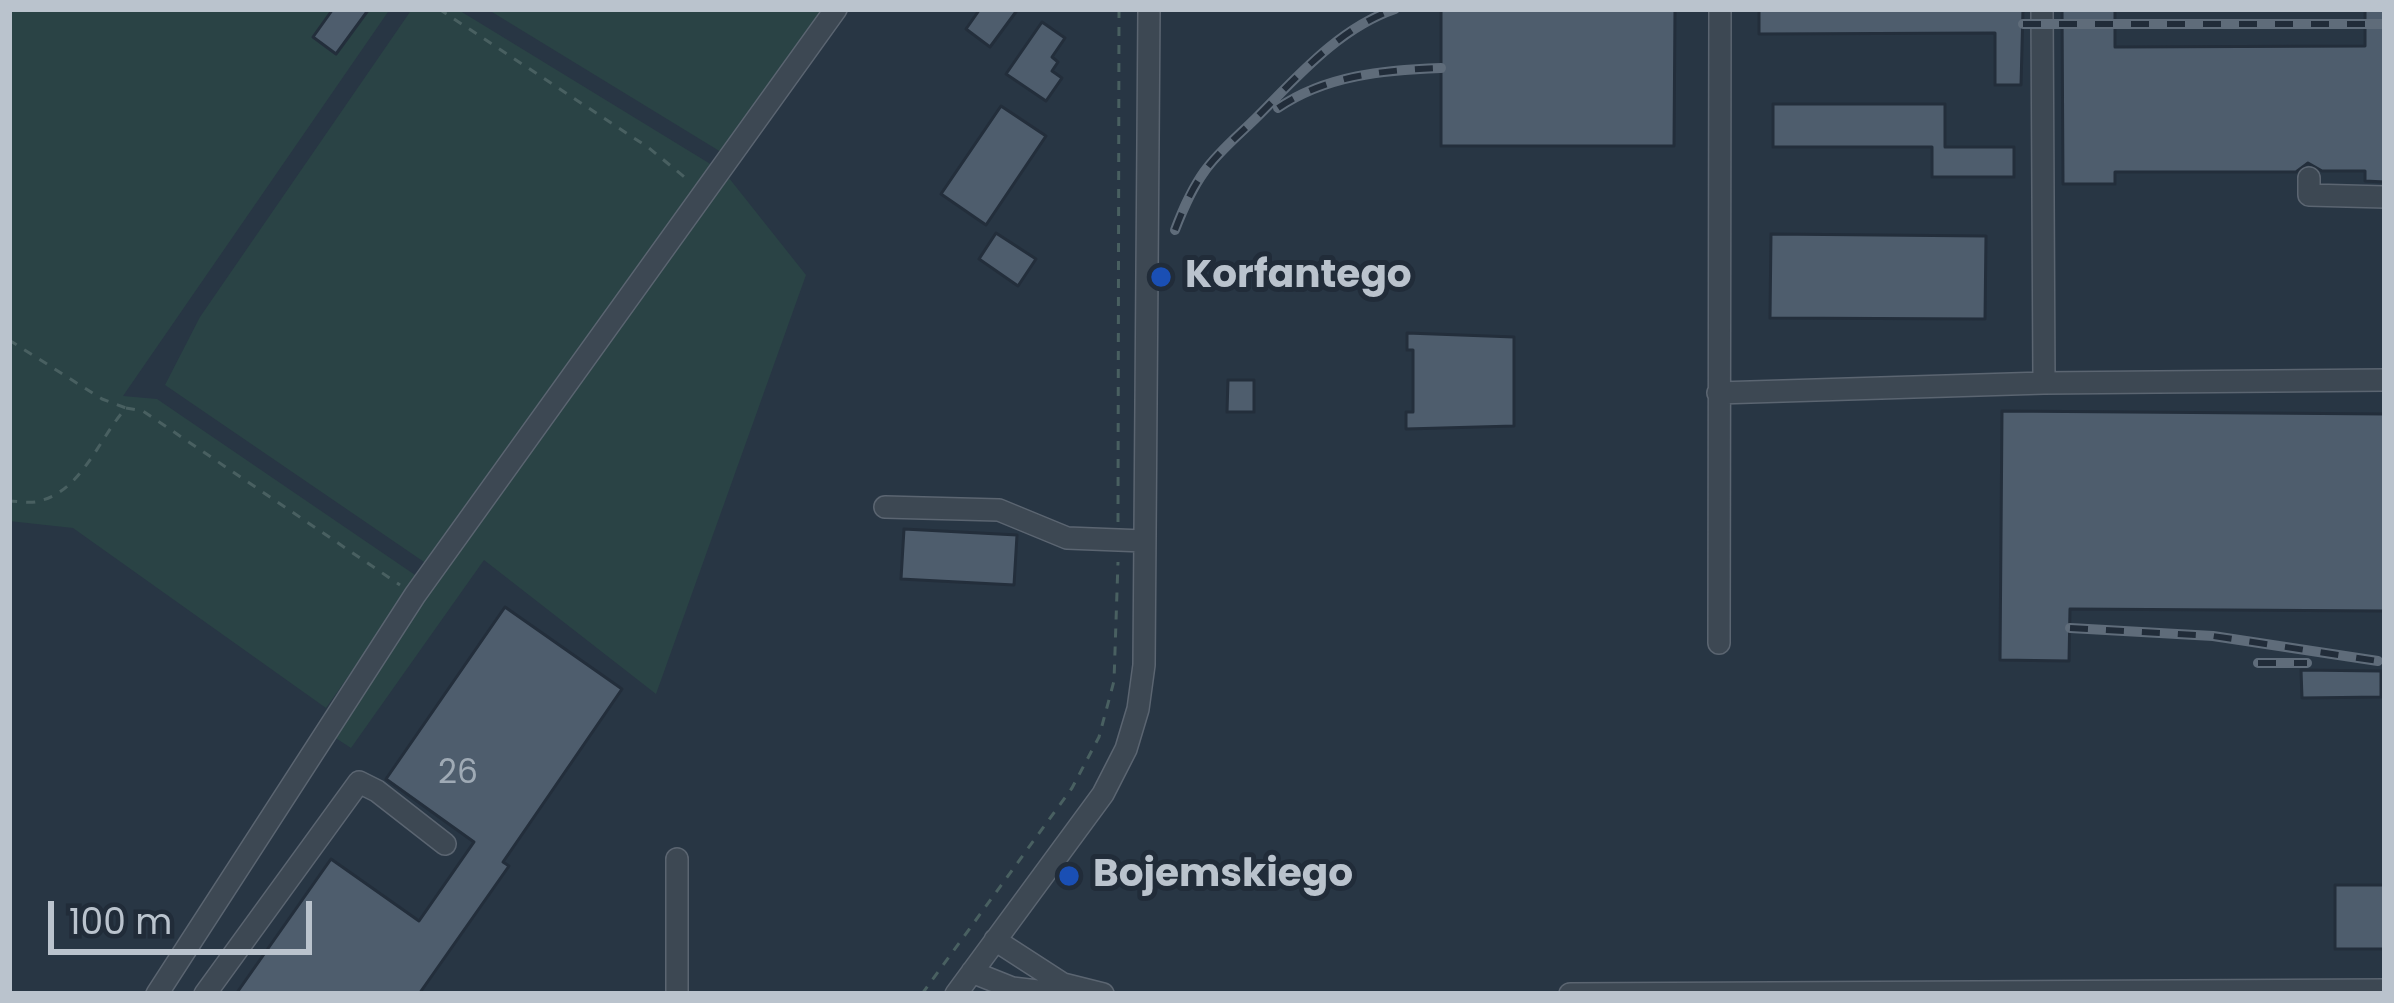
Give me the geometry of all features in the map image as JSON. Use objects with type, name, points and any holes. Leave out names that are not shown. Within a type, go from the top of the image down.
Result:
[{"type":"street","points":[[157,994],[415,596],[836,9]]},
{"type":"street","points":[[956,994],[1103,794],[1126,749],[1138,710],[1144,665],[1149,9]]},
{"type":"street","points":[[1719,644],[1720,9]]},
{"type":"street","points":[[2042,9],[2044,383]]},
{"type":"street","points":[[2309,178],[2309,195],[2385,197]]},
{"type":"street","points":[[1718,393],[2044,383],[2385,380]]},
{"type":"street","points":[[885,507],[999,510],[1067,538],[1144,541]]},
{"type":"street","points":[[205,994],[359,782],[445,844]]},
{"type":"street","points":[[676,859],[677,994]]},
{"type":"street","points":[[994,940],[1064,984],[1103,994]]},
{"type":"street","points":[[972,972],[1012,988],[1063,994]]},
{"type":"street","points":[[1570,994],[2385,990]]},
{"type":"street","points":[[1085,994],[1115,994]]},
{"type":"path","points":[[439,9],[649,148],[704,192]]},
{"type":"path","points":[[9,340],[102,400],[143,410],[415,596]]},
{"type":"path","points":[[9,501],[40,502],[77,478],[105,431],[126,408]]},
{"type":"green space","points":[[9,9],[390,9],[123,396],[157,399],[418,577],[326,708],[73,528],[9,521]]},
{"type":"green space","points":[[412,9],[457,9],[712,165],[427,564],[165,385],[200,317]]},
{"type":"green space","points":[[487,9],[824,9],[721,152]]},
{"type":"green space","points":[[725,173],[806,275],[656,694],[484,560],[351,748],[328,733]]},
{"type":"building","points":[[333,9],[369,9],[336,54],[313,37]]},
{"type":"building","points":[[980,9],[1018,9],[990,47],[966,29]]},
{"type":"building","points":[[1441,9],[1675,9],[1674,146],[1441,146]]},
{"type":"building","points":[[1759,9],[2023,9],[2021,85],[1995,85],[1995,33],[1759,34]]},
{"type":"building","points":[[2062,9],[2115,9],[2115,47],[2365,46],[2365,9],[2385,9],[2385,182],[2365,181],[2365,171],[2322,171],[2308,163],[2296,172],[2115,172],[2115,184],[2063,184]]},
{"type":"building","points":[[1042,22],[1065,38],[1052,57],[1058,62],[1052,71],[1062,78],[1046,101],[1006,74]]},
{"type":"building","points":[[1773,104],[1945,104],[1945,147],[2014,147],[2014,177],[1932,177],[1932,147],[1773,147]]},
{"type":"building","points":[[1001,106],[1046,136],[986,225],[941,194]]},
{"type":"building","points":[[996,233],[1036,259],[1018,286],[979,259]]},
{"type":"building","points":[[1771,234],[1986,236],[1985,319],[1770,318]]},
{"type":"building","points":[[1407,333],[1514,337],[1514,426],[1406,429],[1406,412],[1413,412],[1413,350],[1407,350]]},
{"type":"building","points":[[1228,380],[1254,380],[1254,412],[1227,412]]},
{"type":"building","points":[[2002,411],[2385,414],[2385,611],[2070,609],[2069,661],[2000,660]]},
{"type":"building","points":[[904,529],[1017,535],[1014,585],[901,579]]},
{"type":"building","points":[[505,607],[622,689],[503,862],[509,866],[419,994],[236,994],[331,859],[419,921],[474,842],[386,779]]},
{"type":"building","points":[[2301,670],[2381,671],[2381,697],[2302,698]]},
{"type":"building","points":[[2335,885],[2385,885],[2385,949],[2335,949]]},
{"type":"railway","points":[[1175,230],[1195,186],[1222,151],[1337,41],[1395,9]]},
{"type":"railway","points":[[2023,24],[2385,24]]},
{"type":"railway","points":[[1278,108],[1336,81],[1441,68]]},
{"type":"railway","points":[[2070,628],[2213,636],[2378,661]]},
{"type":"railway","points":[[2258,663],[2307,663]]},
{"type":"place","name":"Korfantego","points":[[1161,277]]},
{"type":"place","name":"Bojemskiego","points":[[1069,876]]}]
